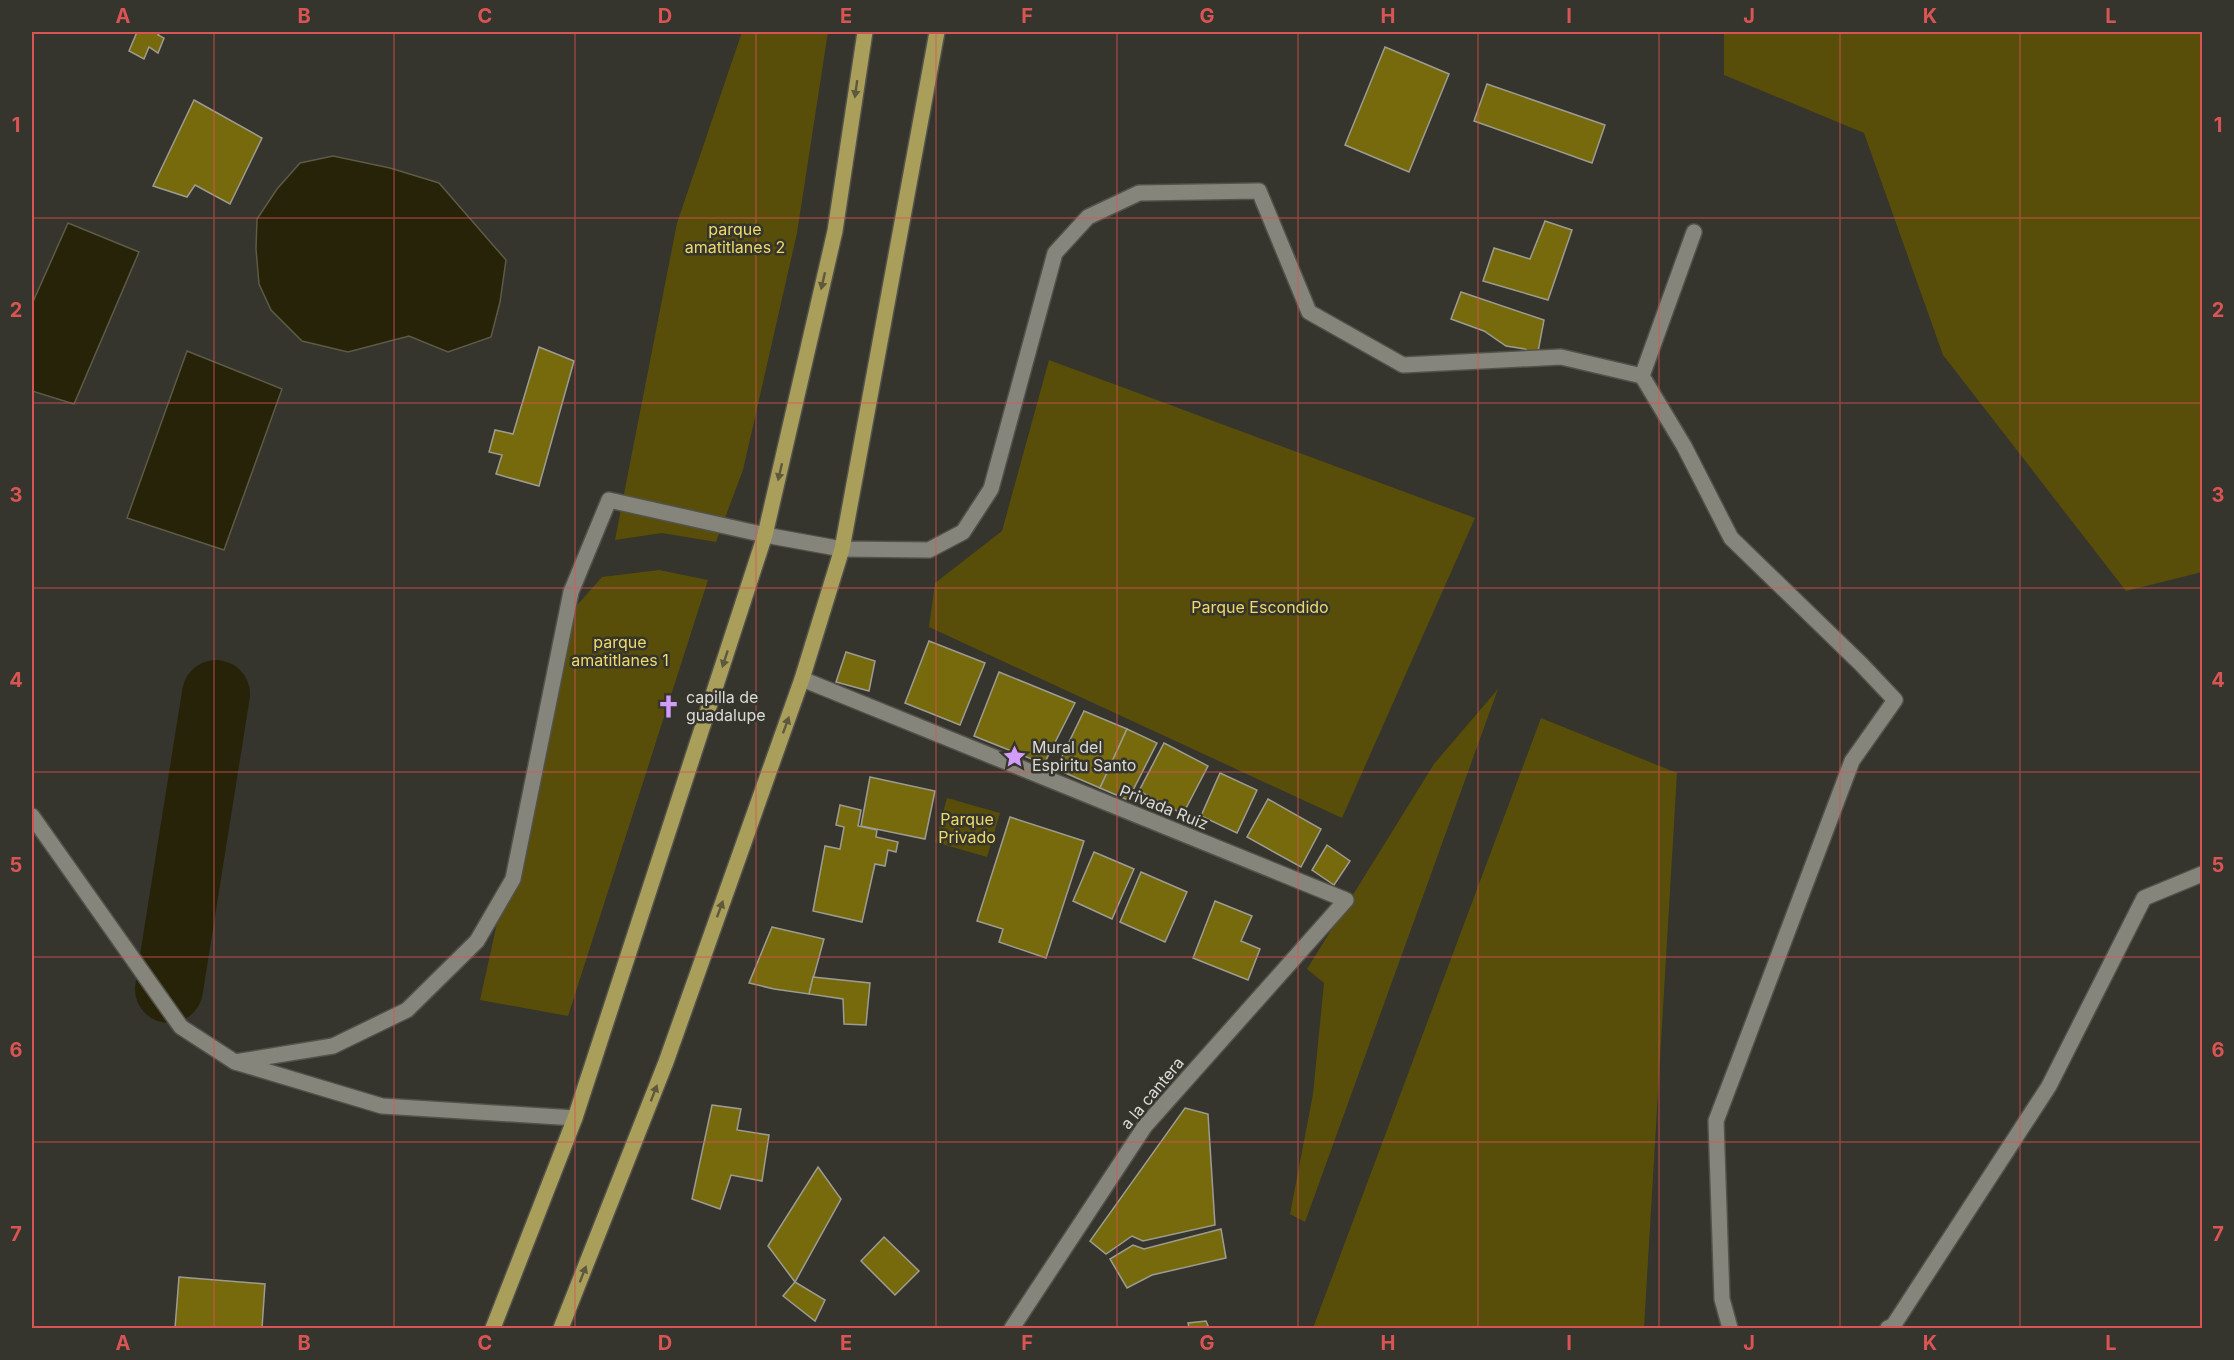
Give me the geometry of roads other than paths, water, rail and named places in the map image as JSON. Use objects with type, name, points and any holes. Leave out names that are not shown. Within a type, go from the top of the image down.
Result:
[{"type":"main road","points":[[493,1329],[575,1118],[765,535],[835,231],[865,32]]},
{"type":"main road","points":[[561,1329],[666,1062],[802,679],[842,549],[937,32]]},
{"type":"street","points":[[235,1062],[333,1046],[407,1011],[477,941],[513,879],[572,592],[609,500],[765,535],[842,549],[929,550],[963,532],[991,489],[1055,253],[1088,217],[1139,193],[1259,191],[1309,312],[1403,365],[1561,357],[1642,376],[1684,446],[1731,537],[1895,700],[1852,761],[1716,1121],[1722,1299],[1730,1329]]},
{"type":"street","points":[[1642,376],[1694,232]]},
{"type":"street","name":"Privada Ruiz","points":[[802,679],[1346,900]]},
{"type":"street","points":[[32,816],[181,1027],[235,1062],[382,1106],[575,1118]]},
{"type":"street","points":[[1888,1329],[1893,1326],[2049,1086],[2144,898],[2202,874]]},
{"type":"street","name":"a la cantera","points":[[1012,1329],[1144,1126],[1346,900]]},
{"type":"waterway","points":[[169,989],[216,694]]},
{"type":"place","name":"capilla de guadalupe","points":[[668,706]]},
{"type":"place","name":"Mural del Espiritu Santo","points":[[1014,756]]},
{"type":"park label","name":"parque amatitlanes 2","points":[[735,238]]},
{"type":"park label","name":"Parque Escondido","points":[[1260,607]]},
{"type":"park label","name":"parque amatitlanes 1","points":[[620,651]]},
{"type":"park label","name":"Parque Privado","points":[[967,828]]}]
